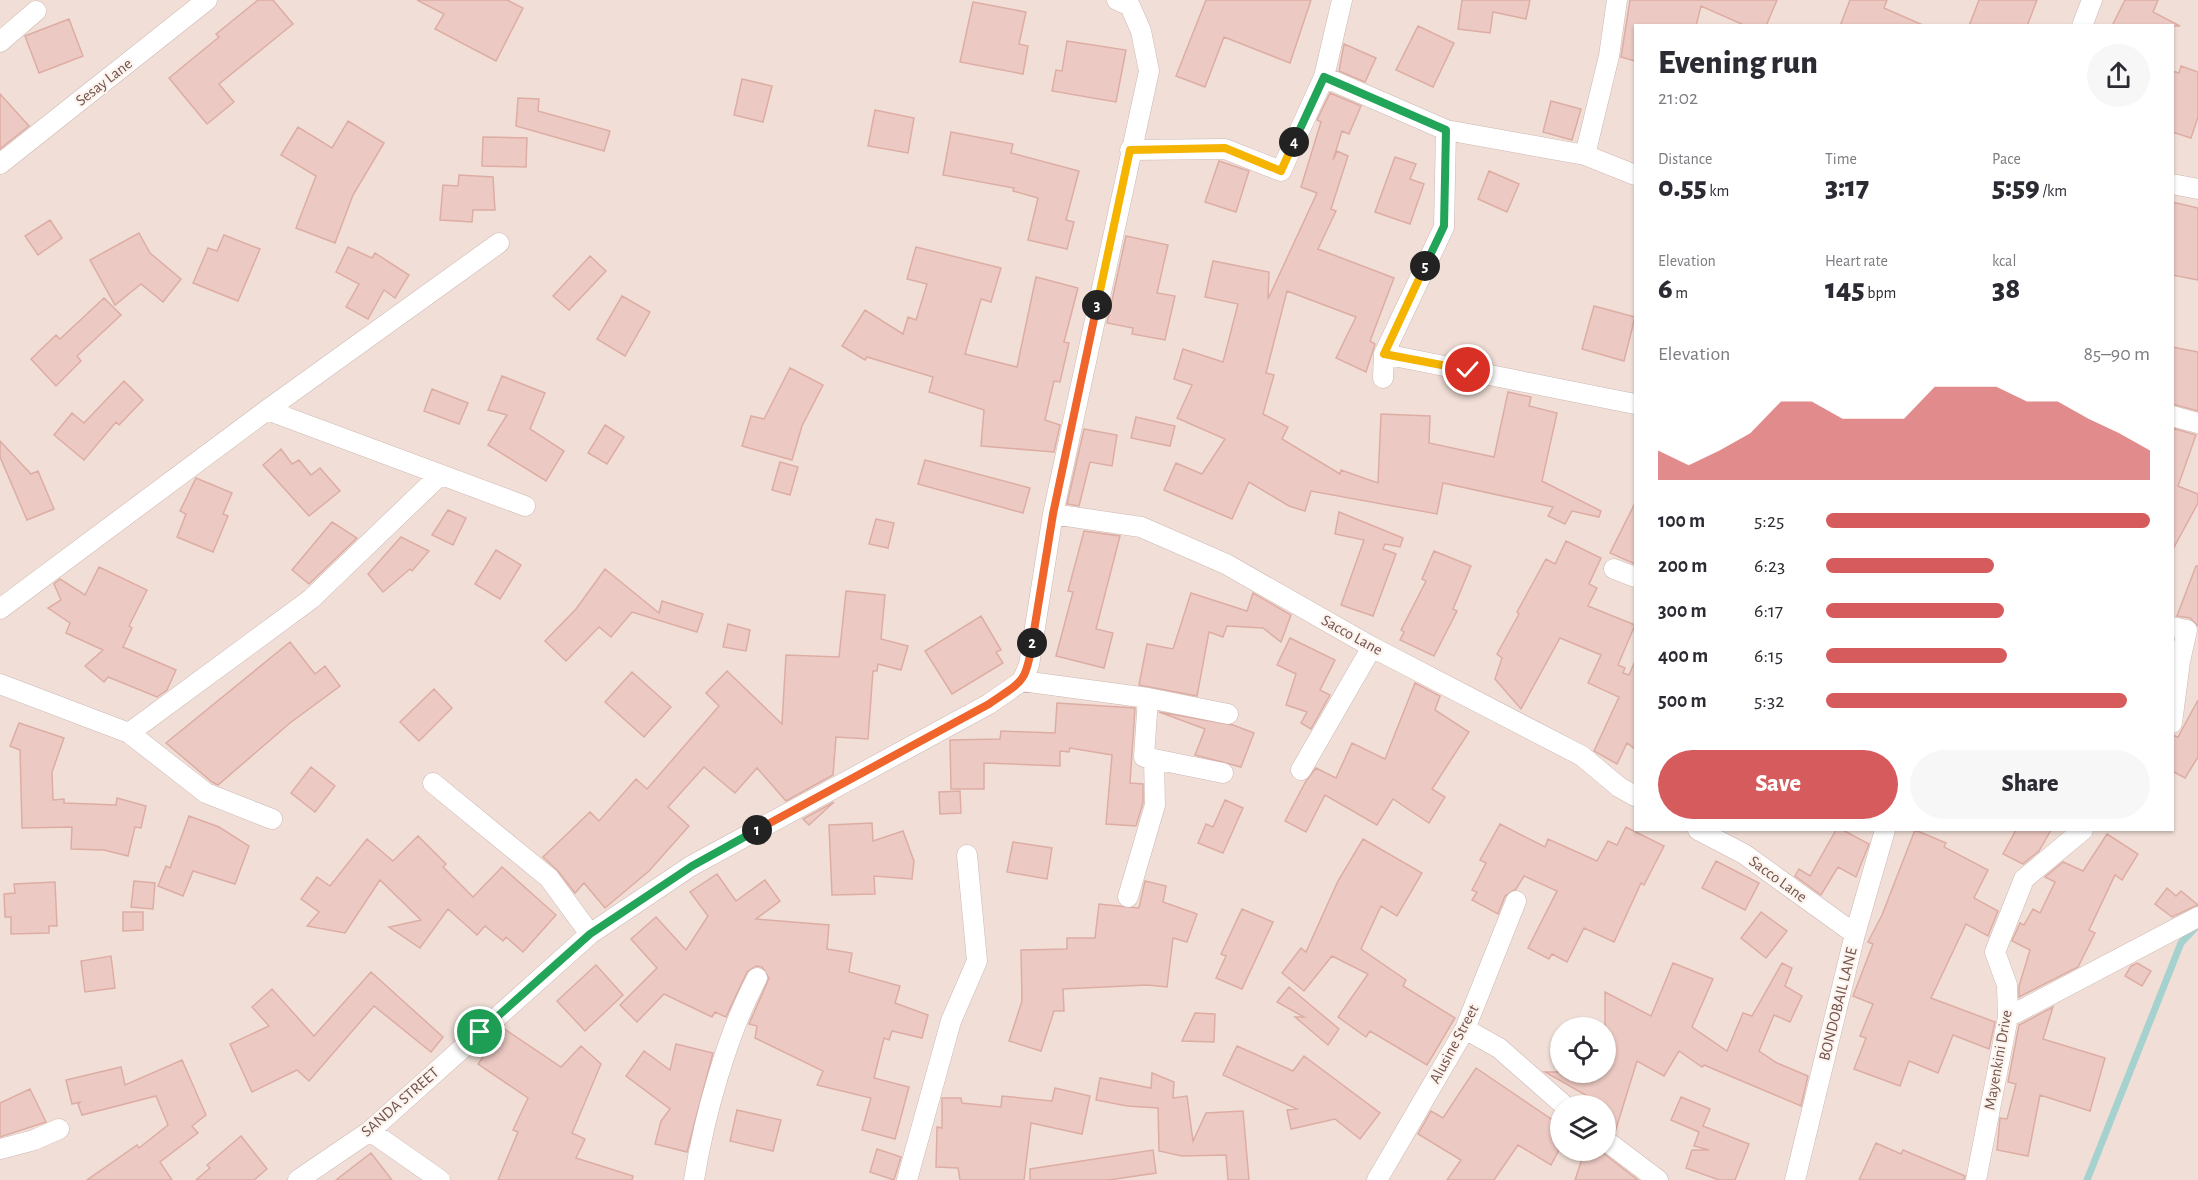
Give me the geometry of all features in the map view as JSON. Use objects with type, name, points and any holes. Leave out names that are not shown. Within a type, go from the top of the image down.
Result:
[{"type":"street","name":"Sesay Lane","points":[[0,164],[207,0]]},
{"type":"street","points":[[1117,0],[1130,6],[1141,31],[1149,71],[1130,150],[1053,514],[1029,665],[1022,681],[1148,698],[1228,714]]},
{"type":"street","points":[[1130,150],[1225,148],[1281,171],[1324,77],[1341,0]]},
{"type":"street","points":[[1585,155],[1609,56],[1617,0]]},
{"type":"street","points":[[2083,24],[2092,0]]},
{"type":"street","points":[[0,42],[36,11]]},
{"type":"street","points":[[1324,77],[1446,130],[1585,155],[1634,175]]},
{"type":"street","points":[[1383,378],[1384,354],[1444,226],[1446,130]]},
{"type":"street","points":[[2174,183],[2198,189]]},
{"type":"street","points":[[0,609],[267,410],[499,243]]},
{"type":"street","points":[[1384,354],[1634,404]]},
{"type":"street","points":[[267,410],[439,476],[525,506]]},
{"type":"street","points":[[2174,417],[2198,423]]},
{"type":"street","points":[[129,733],[310,598],[439,476]]},
{"type":"street","name":"Sacco Lane","points":[[1053,514],[1141,527],[1226,564],[1372,647],[1582,756],[1619,787],[1634,795]]},
{"type":"street","points":[[1614,569],[1634,578]]},
{"type":"street","points":[[2174,627],[2187,630],[2174,708]]},
{"type":"street","points":[[1301,770],[1372,647]]},
{"type":"street","name":"SANDA STREET","points":[[298,1180],[370,1131],[590,934],[692,866],[979,709],[1022,681]]},
{"type":"street","points":[[0,684],[129,733],[206,793],[272,819]]},
{"type":"street","points":[[1148,698],[1144,757],[1223,773]]},
{"type":"street","points":[[1128,897],[1155,805],[1154,759]]},
{"type":"street","points":[[433,783],[549,878],[590,934]]},
{"type":"street","name":"Sacco Lane","points":[[1700,831],[1744,854],[1856,934]]},
{"type":"street","name":"BONDOBAIL LANE","points":[[1795,1180],[1856,934],[1885,831]]},
{"type":"street","name":"Mayenkini Drive","points":[[1976,1180],[2008,1017],[2007,985],[1995,952],[2024,879],[2082,831]]},
{"type":"street","points":[[907,1180],[951,1021],[977,961],[967,855]]},
{"type":"street","name":"Alusine Street","points":[[1377,1180],[1465,1029],[1516,901]]},
{"type":"street","points":[[2008,1017],[2198,917]]},
{"type":"street","points":[[694,1180],[699,1152],[738,1014],[757,978]]},
{"type":"street","points":[[1465,1029],[1499,1048],[1552,1095]]},
{"type":"street","points":[[0,1149],[34,1140],[59,1129]]},
{"type":"street","points":[[370,1131],[440,1180]]},
{"type":"street","points":[[1616,1148],[1658,1180]]},
{"type":"shaded area","points":[[0,0],[2198,0],[2198,1180],[0,1180]]},
{"type":"building","points":[[258,0],[273,0],[293,24],[219,84],[234,102],[207,124],[169,78],[219,37],[216,34]]},
{"type":"building","points":[[417,0],[507,0],[523,8],[496,61],[435,29],[444,14]]},
{"type":"building","points":[[1206,0],[1311,0],[1290,63],[1224,37],[1205,87],[1176,76]]},
{"type":"building","points":[[1462,0],[1530,0],[1526,19],[1493,12],[1490,33],[1458,29]]},
{"type":"building","points":[[1630,0],[1777,0],[1767,24],[1742,24],[1701,6],[1696,24],[1634,24],[1634,61],[1621,57]]},
{"type":"building","points":[[1850,0],[1887,0],[1884,8],[1920,24],[1841,24]]},
{"type":"building","points":[[1979,0],[2037,0],[2028,24],[1970,24]]},
{"type":"building","points":[[2125,0],[2158,0],[2153,12],[2180,26],[2174,26],[2174,24],[2113,24]]},
{"type":"building","points":[[973,2],[1026,12],[1019,44],[1028,46],[1023,74],[960,62]]},
{"type":"building","points":[[69,19],[83,56],[39,73],[25,36]]},
{"type":"building","points":[[1418,26],[1454,43],[1433,87],[1396,70]]},
{"type":"building","points":[[1067,41],[1126,50],[1116,102],[1052,91],[1056,70],[1062,71]]},
{"type":"building","points":[[1344,44],[1376,58],[1365,82],[1339,71]]},
{"type":"building","points":[[2181,66],[2198,72],[2198,117],[2191,138],[2174,133],[2174,72],[2179,73]]},
{"type":"building","points":[[742,79],[772,86],[763,122],[734,115]]},
{"type":"building","points":[[1330,93],[1361,106],[1349,134],[1342,131],[1333,160],[1337,151],[1348,156],[1331,209],[1336,211],[1318,249],[1394,278],[1370,341],[1375,344],[1366,372],[1336,358],[1356,317],[1287,291],[1266,373],[1274,375],[1263,414],[1288,427],[1282,439],[1340,474],[1341,470],[1378,483],[1381,414],[1430,416],[1429,443],[1494,457],[1508,392],[1531,397],[1529,406],[1557,413],[1542,481],[1601,511],[1599,517],[1572,511],[1565,524],[1548,516],[1553,507],[1443,483],[1437,514],[1311,491],[1305,511],[1289,506],[1249,482],[1232,519],[1164,490],[1176,463],[1202,474],[1225,439],[1177,418],[1192,385],[1174,379],[1183,349],[1223,362],[1238,304],[1205,297],[1213,261],[1269,272],[1268,299],[1317,193],[1301,187],[1321,122],[1317,120]]},
{"type":"building","points":[[0,94],[29,126],[0,149]]},
{"type":"building","points":[[518,98],[539,99],[538,111],[610,131],[604,151],[516,126]]},
{"type":"building","points":[[1551,101],[1581,109],[1572,140],[1543,132]]},
{"type":"building","points":[[875,110],[914,118],[908,153],[868,146]]},
{"type":"building","points":[[348,121],[384,143],[353,195],[335,243],[296,228],[316,176],[281,155],[298,127],[332,148]]},
{"type":"building","points":[[951,132],[1013,144],[1011,153],[1079,171],[1066,220],[1074,222],[1067,249],[1028,240],[1038,198],[1013,191],[1014,188],[943,175]]},
{"type":"building","points":[[483,137],[527,138],[526,167],[482,166]]},
{"type":"building","points":[[1395,157],[1416,164],[1410,179],[1424,184],[1410,224],[1375,212]]},
{"type":"building","points":[[1219,161],[1249,171],[1236,212],[1205,202]]},
{"type":"building","points":[[1489,171],[1519,184],[1507,212],[1478,199]]},
{"type":"building","points":[[459,175],[493,177],[495,210],[473,210],[472,222],[440,220],[443,185],[458,186]]},
{"type":"building","points":[[2174,202],[2198,208],[2198,280],[2174,275]]},
{"type":"building","points":[[50,220],[62,238],[38,255],[25,236]]},
{"type":"building","points":[[139,233],[150,253],[181,279],[163,302],[141,284],[115,305],[90,260]]},
{"type":"building","points":[[224,235],[260,249],[238,301],[193,283],[208,248],[217,251]]},
{"type":"building","points":[[1126,236],[1168,245],[1157,293],[1175,296],[1165,340],[1132,334],[1133,328],[1107,323]]},
{"type":"building","points":[[348,247],[372,258],[375,253],[409,275],[395,298],[384,290],[368,319],[346,307],[359,284],[336,272]]},
{"type":"building","points":[[916,247],[1001,268],[991,302],[981,299],[965,354],[1017,367],[1036,277],[1078,288],[1064,342],[1069,343],[1060,382],[1054,381],[1045,420],[1060,425],[1054,452],[981,446],[984,410],[929,392],[933,377],[867,357],[865,360],[842,346],[865,310],[903,334],[908,317],[916,320],[927,284],[907,279]]},
{"type":"building","points":[[590,256],[606,271],[569,310],[553,296]]},
{"type":"building","points":[[622,296],[650,312],[625,356],[597,339]]},
{"type":"building","points":[[104,298],[121,315],[77,356],[81,361],[56,386],[31,359],[56,335],[60,339]]},
{"type":"building","points":[[1594,306],[1634,317],[1624,361],[1582,349]]},
{"type":"building","points":[[2174,347],[2198,352],[2198,411],[2174,405]]},
{"type":"building","points":[[790,368],[823,385],[802,426],[792,460],[742,446],[751,416],[764,419]]},
{"type":"building","points":[[502,376],[545,393],[530,429],[564,451],[546,481],[488,445],[507,415],[488,410]]},
{"type":"building","points":[[124,381],[143,400],[119,425],[116,422],[84,460],[54,435],[72,413],[84,423]]},
{"type":"building","points":[[432,389],[468,403],[459,424],[424,411]]},
{"type":"building","points":[[1136,417],[1175,426],[1170,446],[1131,438]]},
{"type":"building","points":[[605,425],[624,437],[607,464],[588,453]]},
{"type":"building","points":[[1084,429],[1117,435],[1112,466],[1090,462],[1079,506],[1067,504]]},
{"type":"building","points":[[2174,429],[2196,435],[2178,486],[2198,494],[2198,503],[2174,547]]},
{"type":"building","points":[[0,441],[31,474],[38,471],[54,509],[27,520],[0,457]]},
{"type":"building","points":[[281,449],[292,464],[299,460],[311,475],[320,468],[340,491],[309,516],[263,465]]},
{"type":"building","points":[[925,460],[1030,488],[1023,513],[918,484]]},
{"type":"building","points":[[780,462],[798,467],[790,495],[772,490]]},
{"type":"building","points":[[196,478],[232,493],[223,514],[228,516],[213,552],[177,537],[186,514],[180,511]]},
{"type":"building","points":[[1634,505],[1634,564],[1610,553]]},
{"type":"building","points":[[448,510],[466,518],[453,545],[432,535]]},
{"type":"building","points":[[1339,512],[1403,538],[1400,547],[1385,544],[1383,549],[1396,554],[1373,616],[1341,605],[1364,540],[1335,534]]},
{"type":"building","points":[[876,519],[894,523],[888,548],[869,544]]},
{"type":"building","points":[[332,522],[357,538],[309,584],[292,570]]},
{"type":"building","points":[[1084,531],[1120,536],[1096,629],[1113,633],[1104,668],[1056,656],[1073,592],[1068,591]]},
{"type":"building","points":[[401,537],[429,551],[412,571],[410,569],[383,592],[368,574]]},
{"type":"building","points":[[1566,541],[1601,558],[1589,584],[1597,588],[1588,606],[1634,625],[1618,665],[1625,668],[1623,673],[1629,675],[1634,663],[1634,748],[1627,743],[1617,764],[1594,751],[1619,697],[1588,683],[1601,655],[1560,638],[1521,709],[1495,679],[1502,658],[1497,654],[1519,614],[1517,612],[1546,559],[1555,564]]},
{"type":"building","points":[[496,550],[521,565],[500,599],[475,584]]},
{"type":"building","points":[[1434,551],[1471,566],[1453,609],[1457,611],[1434,656],[1400,640],[1404,632],[1401,630],[1426,581],[1422,579]]},
{"type":"building","points":[[2196,566],[2198,566],[2198,626],[2190,618],[2177,616]]},
{"type":"building","points":[[99,567],[147,590],[129,626],[132,628],[123,647],[176,670],[167,690],[157,697],[108,677],[104,682],[85,666],[103,650],[66,633],[70,623],[48,608],[61,600],[54,584],[60,579],[85,595]]},
{"type":"building","points":[[605,569],[659,613],[662,601],[703,614],[697,632],[632,612],[611,637],[599,627],[566,661],[545,641],[576,609]]},
{"type":"building","points":[[846,591],[885,595],[881,639],[908,646],[901,670],[878,664],[877,671],[873,671],[868,739],[836,737],[833,775],[786,801],[757,768],[735,793],[704,767],[668,807],[689,826],[649,871],[605,908],[584,883],[575,893],[558,871],[543,857],[590,812],[599,821],[636,779],[647,789],[719,706],[706,693],[727,671],[782,724],[786,655],[839,657]]},
{"type":"building","points":[[1191,593],[1247,611],[1253,593],[1291,615],[1281,642],[1263,628],[1227,626],[1223,637],[1209,632],[1197,696],[1139,685],[1147,644],[1173,649]]},
{"type":"building","points":[[981,616],[1001,650],[996,652],[1003,663],[952,694],[925,651]]},
{"type":"building","points":[[728,624],[750,630],[746,651],[723,647]]},
{"type":"building","points":[[1290,638],[1335,660],[1320,690],[1330,695],[1311,729],[1301,723],[1307,712],[1286,705],[1296,674],[1277,665]]},
{"type":"building","points":[[290,642],[315,674],[325,666],[340,686],[290,723],[218,785],[212,782],[166,743]]},
{"type":"building","points":[[632,672],[671,707],[644,737],[605,702]]},
{"type":"building","points":[[1415,683],[1440,696],[1435,710],[1469,732],[1432,789],[1445,797],[1429,823],[1393,799],[1377,825],[1325,795],[1306,832],[1285,821],[1306,781],[1316,768],[1336,778],[1352,743],[1385,759]]},
{"type":"building","points":[[434,689],[452,708],[419,741],[400,722]]},
{"type":"building","points":[[2198,700],[2198,757],[2185,778],[2174,772],[2174,736],[2178,737]]},
{"type":"building","points":[[1057,703],[1135,708],[1130,783],[1143,784],[1143,803],[1136,826],[1106,824],[1112,755],[1070,748],[1069,752],[1060,751],[1060,766],[984,763],[984,789],[951,789],[950,740],[1000,739],[1001,731],[1055,733]]},
{"type":"building","points":[[1159,712],[1233,725],[1254,733],[1241,767],[1195,755],[1205,729]]},
{"type":"building","points":[[19,723],[64,738],[52,772],[53,800],[64,799],[64,803],[116,805],[117,798],[146,806],[141,828],[135,827],[128,856],[104,850],[71,849],[72,827],[22,828],[20,750],[10,746]]},
{"type":"building","points":[[311,767],[335,786],[315,812],[291,793]]},
{"type":"building","points":[[960,791],[961,813],[940,814],[939,792]]},
{"type":"building","points":[[1225,800],[1243,808],[1223,853],[1198,843],[1206,824],[1213,827]]},
{"type":"building","points":[[834,802],[809,825],[803,819]]},
{"type":"building","points":[[189,816],[219,827],[249,846],[235,884],[193,871],[183,896],[158,886],[166,866],[170,868]]},
{"type":"building","points":[[872,823],[873,841],[903,831],[914,861],[912,879],[874,876],[875,894],[832,895],[829,825]]},
{"type":"building","points":[[1500,824],[1545,847],[1548,839],[1597,861],[1608,841],[1617,845],[1626,827],[1664,846],[1644,885],[1641,883],[1614,942],[1584,928],[1567,962],[1552,954],[1549,959],[1528,948],[1557,891],[1524,876],[1516,889],[1505,896],[1498,914],[1472,900],[1477,892],[1472,890],[1486,863],[1480,860]]},
{"type":"building","points":[[1835,831],[1845,831],[1869,844],[1856,877],[1838,867],[1821,895],[1795,876],[1799,869],[1810,876]]},
{"type":"building","points":[[1915,831],[1946,843],[1944,847],[1988,870],[1974,898],[1998,911],[1988,936],[1966,924],[1931,998],[1995,1022],[1989,1049],[1953,1035],[1938,1073],[1909,1061],[1900,1086],[1854,1069],[1866,1038],[1860,1036],[1873,1004],[1853,996],[1873,944],[1868,942],[1882,915]]},
{"type":"building","points":[[2015,831],[2050,831],[2039,851],[2023,864],[2003,854]]},
{"type":"building","points":[[2107,834],[2138,854],[2122,880],[2115,875],[2089,930],[2095,933],[2078,967],[2019,997],[2019,986],[2030,950],[2012,941],[2020,923],[2024,925],[2033,909],[2040,913],[2055,882],[2045,877],[2063,862],[2083,871]]},
{"type":"building","points":[[418,836],[446,864],[443,867],[473,897],[502,867],[556,915],[523,952],[506,937],[503,941],[485,926],[477,935],[448,909],[420,948],[389,927],[421,920],[380,880],[345,933],[307,926],[319,912],[301,899],[317,877],[330,886],[367,839],[393,861]]},
{"type":"building","points":[[1363,839],[1422,873],[1397,916],[1381,906],[1361,949],[1406,980],[1403,986],[1455,1018],[1427,1065],[1370,1031],[1366,1037],[1338,1017],[1368,974],[1332,956],[1304,991],[1282,973],[1301,948],[1306,952],[1338,881]]},
{"type":"building","points":[[1013,842],[1052,848],[1047,879],[1007,872]]},
{"type":"building","points":[[1716,861],[1759,883],[1745,910],[1702,888]]},
{"type":"building","points":[[717,874],[736,901],[765,880],[780,901],[756,919],[829,925],[827,949],[852,953],[849,972],[900,986],[895,1003],[928,1015],[922,1038],[892,1031],[889,1040],[884,1038],[874,1078],[909,1087],[895,1139],[862,1130],[871,1098],[817,1085],[823,1071],[755,1038],[757,1026],[749,1024],[769,978],[762,967],[756,966],[747,972],[726,1017],[715,1012],[712,1017],[664,994],[637,1022],[620,1005],[657,968],[631,939],[656,917],[686,950],[708,916],[690,892]]},
{"type":"building","points":[[134,881],[155,883],[153,909],[131,907]]},
{"type":"building","points":[[1145,881],[1166,886],[1163,902],[1197,914],[1187,942],[1173,938],[1167,987],[1147,985],[1063,989],[1064,1011],[1054,1011],[1041,1051],[1009,1041],[1022,1001],[1021,950],[1067,949],[1067,938],[1095,938],[1099,904],[1139,908]]},
{"type":"building","points":[[55,882],[57,926],[49,926],[49,933],[11,934],[11,917],[5,917],[4,894],[15,893],[14,884]]},
{"type":"building","points":[[2167,888],[2176,896],[2181,891],[2198,905],[2172,917],[2155,904]]},
{"type":"building","points":[[1242,909],[1273,922],[1242,989],[1216,978],[1226,956],[1221,954]]},
{"type":"building","points":[[123,912],[143,912],[143,930],[123,931]]},
{"type":"building","points":[[1761,912],[1787,931],[1766,958],[1741,938]]},
{"type":"building","points":[[111,956],[115,988],[85,992],[81,961]]},
{"type":"building","points":[[1673,963],[1713,979],[1692,1027],[1727,1051],[1743,1013],[1752,1016],[1782,963],[1792,968],[1785,986],[1802,996],[1790,1022],[1774,1015],[1759,1051],[1777,1063],[1808,1076],[1801,1106],[1704,1065],[1702,1067],[1679,1051],[1664,1076],[1637,1061],[1616,1129],[1616,1095],[1586,1095],[1564,1083],[1616,1083],[1616,1017],[1605,1017],[1605,992],[1651,1016]]},
{"type":"building","points":[[2137,963],[2151,971],[2142,986],[2125,976],[2131,966]]},
{"type":"building","points":[[596,965],[623,995],[585,1031],[557,1001]]},
{"type":"building","points":[[371,972],[443,1037],[431,1052],[374,1006],[309,1081],[297,1070],[252,1092],[230,1044],[269,1026],[252,1007],[272,989],[314,1036]]},
{"type":"building","points":[[1289,987],[1339,1029],[1328,1045],[1295,1017],[1304,1017],[1277,1002]]},
{"type":"building","points":[[2053,1007],[2043,1039],[2105,1058],[2090,1111],[2040,1095],[2028,1156],[1997,1150],[2000,1118],[2007,1119],[2016,1084],[2008,1082],[2019,1025]]},
{"type":"building","points":[[1195,1013],[1215,1014],[1214,1042],[1182,1041]]},
{"type":"building","points":[[503,1028],[561,1067],[581,1046],[601,1064],[572,1133],[585,1139],[576,1158],[633,1176],[632,1180],[498,1180],[518,1132],[513,1130],[528,1098],[478,1064]]},
{"type":"building","points":[[676,1044],[713,1053],[687,1152],[655,1144],[661,1121],[670,1109],[626,1076],[644,1051],[670,1070]]},
{"type":"building","points":[[1237,1046],[1293,1071],[1304,1056],[1380,1113],[1360,1139],[1335,1119],[1291,1129],[1287,1110],[1297,1109],[1223,1075]]},
{"type":"building","points":[[182,1060],[206,1115],[192,1126],[198,1133],[160,1162],[172,1180],[87,1180],[137,1145],[139,1148],[168,1125],[156,1096],[82,1115],[78,1104],[81,1102],[72,1104],[66,1080],[121,1067],[125,1085]]},
{"type":"building","points":[[1476,1068],[1550,1118],[1550,1161],[1553,1161],[1551,1165],[1518,1145],[1494,1180],[1447,1180],[1461,1160],[1418,1134],[1431,1111],[1443,1118]]},
{"type":"building","points":[[1152,1073],[1174,1082],[1173,1098],[1187,1096],[1193,1141],[1206,1113],[1243,1111],[1249,1180],[1228,1180],[1226,1155],[1182,1156],[1159,1151],[1158,1108],[1127,1106],[1096,1100],[1100,1078],[1151,1088]]},
{"type":"building","points":[[1055,1088],[1090,1096],[1082,1134],[1031,1123],[1024,1180],[960,1180],[958,1168],[936,1167],[937,1127],[942,1128],[942,1098],[961,1098],[962,1103],[1001,1107],[1002,1096],[1052,1101]]},
{"type":"building","points":[[30,1089],[46,1122],[0,1137],[0,1103]]},
{"type":"building","points":[[1681,1097],[1710,1109],[1703,1126],[1749,1144],[1735,1180],[1719,1180],[1686,1168],[1692,1150],[1709,1150],[1694,1146],[1699,1132],[1671,1120]]},
{"type":"building","points":[[737,1110],[781,1120],[773,1151],[730,1141]]},
{"type":"building","points":[[241,1136],[267,1169],[254,1180],[196,1180],[210,1168],[207,1165]]},
{"type":"building","points":[[1876,1143],[1901,1154],[1903,1150],[1965,1176],[1964,1180],[1859,1180]]},
{"type":"building","points":[[877,1149],[901,1157],[894,1180],[870,1172]]},
{"type":"building","points":[[1153,1150],[1156,1173],[1109,1180],[1030,1180],[1030,1169]]},
{"type":"building","points":[[371,1153],[392,1180],[336,1180]]},
{"type":"building","points":[[1581,1161],[1613,1161],[1638,1180],[1575,1180]]},
{"type":"waterway","points":[[2087,1180],[2181,943],[2198,925]]},
{"type":"route","points":[[480,1032],[590,934],[692,866],[989,704],[1022,681],[1029,665],[1053,514],[1130,150],[1225,148],[1281,171],[1324,77],[1446,130],[1444,226],[1384,354],[1468,370]]}]
